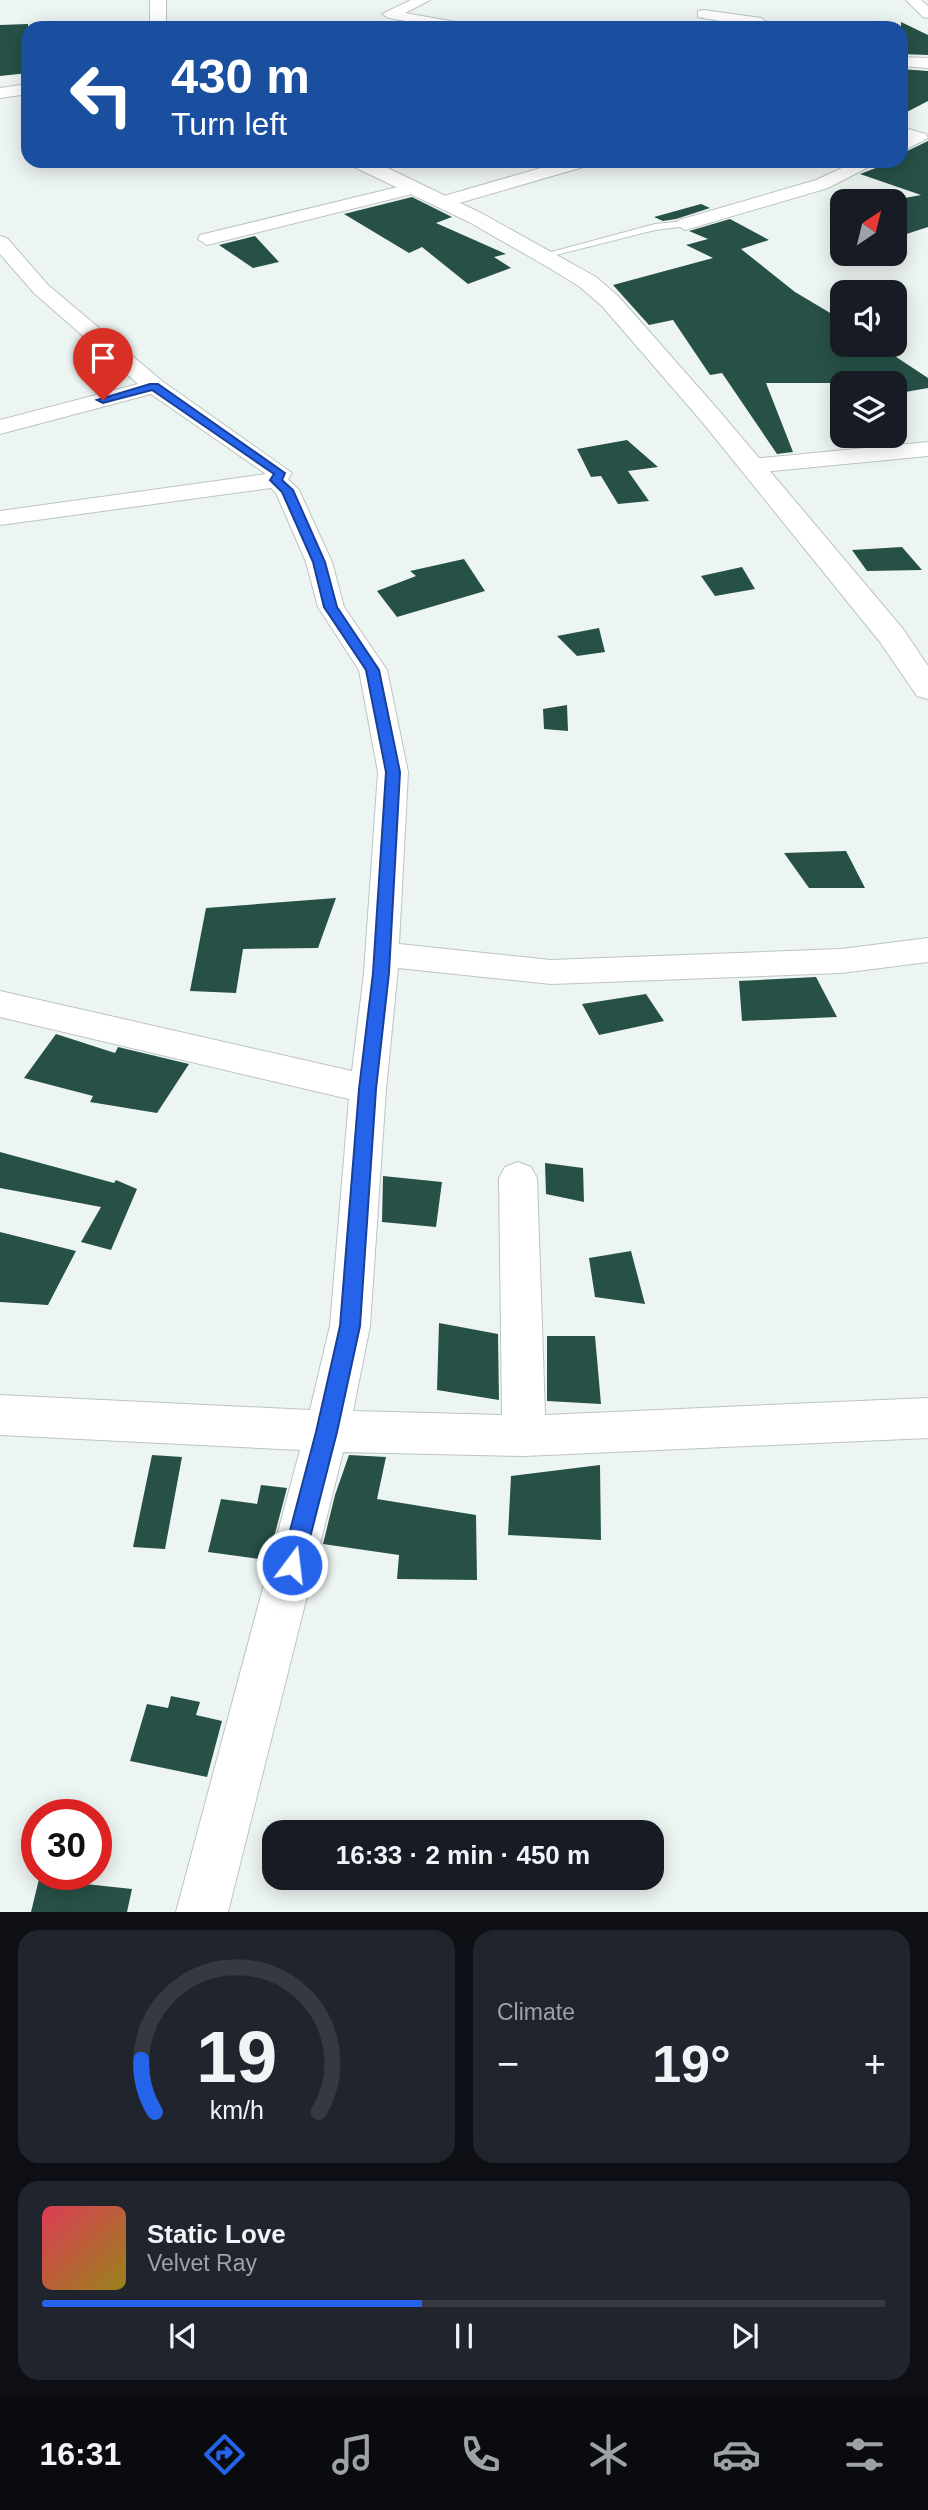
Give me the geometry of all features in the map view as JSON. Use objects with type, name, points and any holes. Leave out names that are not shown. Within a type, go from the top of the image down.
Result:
[{"type":"street","points":[[158,0],[158,21]]},
{"type":"street","points":[[423,0],[389,14],[428,21]]},
{"type":"street","points":[[913,0],[928,14]]},
{"type":"street","points":[[703,14],[749,21]]},
{"type":"street","points":[[908,62],[928,63]]},
{"type":"street","points":[[0,93],[21,90]]},
{"type":"street","points":[[908,134],[920,138],[908,144]]},
{"type":"street","points":[[372,168],[544,255],[588,282],[610,301],[892,636],[925,681]]},
{"type":"street","points":[[443,202],[560,168]]},
{"type":"street","points":[[685,224],[822,184],[856,168]]},
{"type":"street","points":[[207,239],[414,188]]},
{"type":"street","points":[[0,242],[41,289],[154,386],[280,473],[276,480]]},
{"type":"street","points":[[0,427],[154,386]]},
{"type":"street","points":[[751,466],[928,450]]},
{"type":"street","points":[[0,518],[276,480]]},
{"type":"street","points":[[202,1912],[327,1432],[350,1326],[368,1089],[382,954],[393,772],[373,670],[331,607],[319,562],[287,490],[276,480]]},
{"type":"street","points":[[382,954],[551,972],[841,961],[928,950]]},
{"type":"street","points":[[0,1004],[368,1089]]},
{"type":"street","points":[[519,1178],[524,1436]]},
{"type":"street","points":[[0,1415],[327,1432],[524,1436],[928,1418]]},
{"type":"lane","points":[[544,255],[655,227],[685,224]]},
{"type":"building","points":[[21,24],[21,74],[0,76],[0,25]]},
{"type":"building","points":[[908,25],[928,35],[928,55],[908,54]]},
{"type":"building","points":[[908,70],[928,71],[928,101],[908,111]]},
{"type":"building","points":[[928,141],[928,227],[907,234],[907,198],[921,195],[860,174],[876,168],[908,168],[908,151]]},
{"type":"building","points":[[412,197],[452,217],[436,223],[506,254],[494,257],[511,268],[468,284],[422,247],[409,253],[344,214]]},
{"type":"building","points":[[701,204],[710,208],[676,219],[663,221],[654,217]]},
{"type":"building","points":[[730,219],[769,240],[741,249],[795,292],[830,313],[830,357],[896,357],[928,378],[928,388],[907,392],[907,371],[830,371],[830,383],[766,383],[793,452],[777,454],[722,373],[710,375],[673,320],[649,325],[613,285],[713,258],[686,245],[708,239],[689,231]]},
{"type":"building","points":[[255,236],[279,262],[253,268],[219,245]]},
{"type":"building","points":[[627,440],[658,467],[628,471],[649,501],[618,504],[601,476],[591,477],[577,449]]},
{"type":"building","points":[[902,547],[922,570],[867,571],[852,550]]},
{"type":"building","points":[[464,559],[485,591],[397,617],[377,591],[416,576],[410,571]]},
{"type":"building","points":[[742,567],[755,589],[715,596],[701,576]]},
{"type":"building","points":[[599,628],[605,652],[577,656],[557,636]]},
{"type":"building","points":[[567,705],[568,731],[544,729],[543,709]]},
{"type":"building","points":[[846,851],[865,888],[809,888],[784,853]]},
{"type":"building","points":[[336,898],[318,948],[243,949],[236,993],[190,991],[206,908]]},
{"type":"building","points":[[816,977],[837,1017],[742,1021],[739,981]]},
{"type":"building","points":[[646,994],[664,1021],[599,1035],[582,1004]]},
{"type":"building","points":[[56,1034],[115,1053],[118,1047],[189,1064],[157,1113],[90,1102],[93,1096],[24,1078]]},
{"type":"building","points":[[0,1152],[114,1183],[116,1180],[137,1189],[111,1250],[81,1242],[101,1207],[0,1188]]},
{"type":"building","points":[[545,1163],[583,1168],[584,1202],[546,1194]]},
{"type":"building","points":[[383,1176],[442,1182],[436,1227],[382,1222]]},
{"type":"building","points":[[0,1232],[76,1251],[48,1305],[0,1302]]},
{"type":"building","points":[[631,1251],[645,1304],[595,1297],[589,1258]]},
{"type":"building","points":[[439,1323],[498,1334],[499,1400],[437,1390]]},
{"type":"building","points":[[547,1336],[595,1336],[601,1404],[547,1401]]},
{"type":"building","points":[[152,1455],[182,1457],[165,1549],[133,1547]]},
{"type":"building","points":[[349,1455],[386,1457],[377,1499],[476,1515],[477,1580],[397,1579],[399,1555],[323,1544],[335,1495]]},
{"type":"building","points":[[600,1465],[601,1540],[508,1535],[511,1476]]},
{"type":"building","points":[[261,1485],[287,1488],[268,1560],[208,1552],[221,1499],[257,1504]]},
{"type":"building","points":[[171,1696],[200,1702],[196,1715],[222,1721],[207,1777],[130,1761],[147,1704],[168,1708]]},
{"type":"building","points":[[112,1887],[132,1889],[127,1912],[31,1912],[36,1890],[112,1890]]},
{"type":"route","points":[[103,400],[154,386],[280,473],[276,480],[287,490],[319,562],[331,607],[373,670],[393,772],[381,973],[368,1089],[350,1326],[327,1432],[292,1565]]}]
